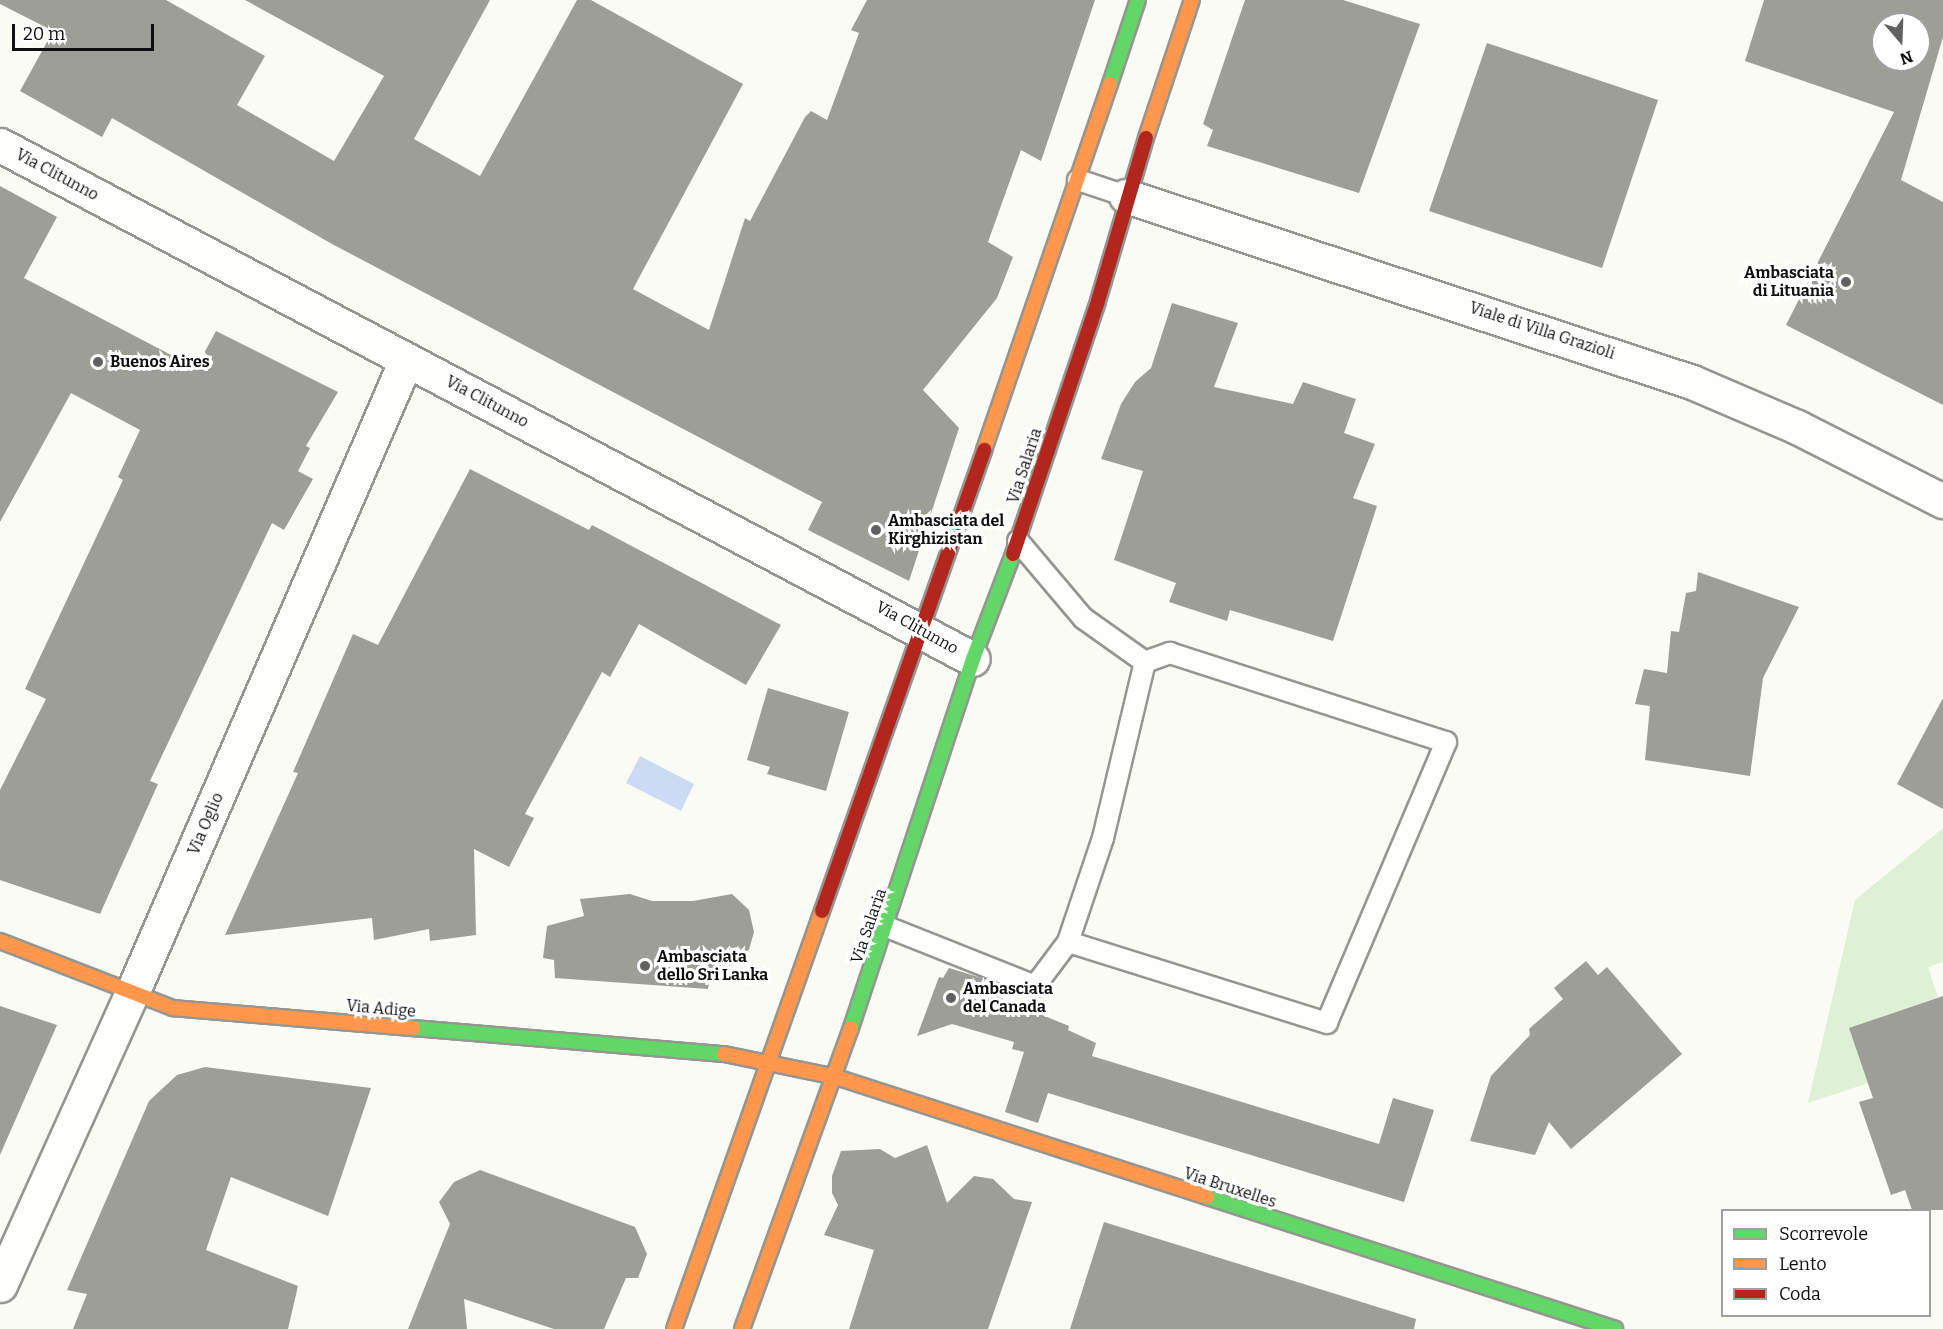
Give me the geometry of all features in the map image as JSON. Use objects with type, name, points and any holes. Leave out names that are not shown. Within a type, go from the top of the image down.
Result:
[{"type":"main road","points":[[674,1329],[770,1062],[919,628],[1078,180],[1138,0]]},
{"type":"main road","name":"Via Salaria","points":[[742,1329],[836,1077],[973,659],[1018,541],[1098,301],[1126,196],[1192,0]]},
{"type":"main road","name":"Via Adige","points":[[0,941],[173,1008],[730,1055],[770,1062]]},
{"type":"main road","points":[[770,1062],[836,1077]]},
{"type":"main road","name":"Via Bruxelles","points":[[836,1077],[1615,1329]]},
{"type":"street","name":"Via Clitunno","points":[[0,145],[919,628],[973,659]]},
{"type":"street","name":"Viale di Villa Grazioli","points":[[1126,196],[1692,382],[1797,427],[1943,501]]},
{"type":"street","name":"Via Oglio","points":[[0,1285],[133,992],[406,360]]},
{"type":"lane","points":[[1078,180],[1126,196]]},
{"type":"lane","points":[[1018,541],[1083,618],[1145,662]]},
{"type":"lane","points":[[1068,942],[1327,1023],[1446,742],[1170,653],[1145,662]]},
{"type":"lane","points":[[887,927],[1035,986],[1068,942],[1103,838],[1145,662]]},
{"type":"green space","points":[[1943,828],[1943,962],[1928,967],[1938,997],[1850,1028],[1868,1083],[1808,1103],[1855,900]]},
{"type":"water","points":[[640,756],[694,784],[681,811],[626,783]]},
{"type":"building","points":[[0,0],[166,0],[265,56],[237,105],[334,161],[384,76],[245,0],[490,0],[414,139],[480,176],[577,0],[591,0],[743,84],[633,289],[709,330],[745,218],[750,221],[805,117],[811,111],[827,120],[859,33],[851,30],[867,0],[1095,0],[1041,161],[1021,150],[988,242],[1013,257],[997,298],[923,390],[959,428],[909,581],[808,530],[822,502],[332,244],[112,118],[102,137],[20,91],[53,31],[0,4]]},
{"type":"building","points":[[1245,0],[1343,0],[1420,24],[1359,193],[1207,146],[1213,130],[1203,124]]},
{"type":"building","points":[[1764,0],[1943,0],[1943,37],[1901,180],[1943,202],[1943,405],[1786,325],[1894,112],[1745,61]]},
{"type":"building","points":[[1487,43],[1658,100],[1602,268],[1429,211]]},
{"type":"building","points":[[0,186],[57,217],[24,278],[196,368],[216,331],[338,392],[306,446],[310,448],[298,471],[313,479],[284,530],[272,523],[150,781],[158,784],[100,914],[0,880],[0,790],[46,699],[25,689],[123,480],[118,477],[140,430],[71,393],[0,522]]},
{"type":"building","points":[[1172,303],[1238,323],[1214,387],[1293,404],[1303,382],[1356,399],[1344,433],[1375,444],[1353,498],[1377,506],[1333,641],[1230,610],[1227,621],[1169,602],[1176,583],[1114,560],[1143,471],[1101,459],[1121,404],[1135,382],[1151,368]]},
{"type":"building","points":[[470,469],[589,530],[592,525],[781,625],[746,685],[639,624],[610,677],[602,672],[525,814],[534,818],[509,867],[474,849],[476,935],[430,941],[429,929],[374,940],[372,918],[225,935],[298,773],[293,772],[353,634],[378,645]]},
{"type":"building","points":[[1698,572],[1799,607],[1763,678],[1750,776],[1645,760],[1650,706],[1635,704],[1644,669],[1667,673],[1671,631],[1679,632],[1686,593],[1696,591]]},
{"type":"building","points":[[768,688],[849,712],[826,791],[767,774],[770,767],[747,760]]},
{"type":"building","points":[[1943,698],[1943,809],[1897,784]]},
{"type":"building","points":[[630,894],[652,901],[693,901],[732,894],[749,910],[754,932],[747,957],[710,976],[708,989],[555,978],[554,960],[543,958],[547,926],[584,916],[580,899]]},
{"type":"building","points":[[1586,961],[1598,975],[1607,967],[1682,1054],[1571,1149],[1549,1122],[1535,1155],[1470,1141],[1491,1076],[1530,1035],[1529,1029],[1563,999],[1554,988]]},
{"type":"building","points":[[949,968],[985,979],[986,992],[1069,1026],[1068,1030],[1096,1043],[1092,1056],[1379,1144],[1393,1098],[1434,1110],[1404,1202],[1048,1093],[1038,1123],[1005,1112],[1024,1052],[1012,1049],[1014,1042],[952,1024],[917,1036],[939,977],[943,978]]},
{"type":"building","points":[[1943,996],[1943,1210],[1912,1209],[1905,1190],[1891,1195],[1859,1102],[1873,1098],[1849,1028]]},
{"type":"building","points":[[0,1006],[57,1025],[0,1155]]},
{"type":"building","points":[[205,1067],[371,1088],[328,1216],[231,1177],[206,1250],[298,1286],[288,1329],[73,1329],[87,1294],[67,1290],[149,1101],[177,1075]]},
{"type":"building","points":[[927,1145],[947,1203],[974,1176],[993,1179],[1014,1199],[1032,1202],[988,1329],[849,1329],[874,1250],[824,1235],[838,1205],[832,1193],[832,1176],[841,1151],[880,1149],[895,1158]]},
{"type":"building","points":[[480,1170],[635,1227],[647,1254],[638,1278],[626,1278],[604,1329],[554,1329],[464,1299],[467,1329],[408,1329],[450,1224],[439,1202],[454,1182]]},
{"type":"building","points":[[1104,1222],[1416,1319],[1414,1329],[1070,1329]]},
{"type":"traffic: fast","points":[[1110,84],[1138,0]]},
{"type":"traffic: fast","points":[[851,1028],[973,659],[1013,554]]},
{"type":"traffic: fast","points":[[413,1028],[724,1054]]},
{"type":"traffic: fast","points":[[1207,1197],[1615,1329]]},
{"type":"traffic: slow","points":[[1146,138],[1192,0]]},
{"type":"traffic: slow","points":[[984,450],[1110,84]]},
{"type":"traffic: slow","points":[[674,1329],[822,911]]},
{"type":"traffic: slow","points":[[0,941],[173,1008],[413,1028]]},
{"type":"traffic: slow","points":[[742,1329],[851,1028]]},
{"type":"traffic: slow","points":[[724,1054],[836,1077],[1207,1197]]},
{"type":"traffic: jam","points":[[1013,554],[1098,301],[1146,138]]},
{"type":"traffic: jam","points":[[822,911],[984,450]]},
{"type":"place","name":"Ambasciata di Lituania","points":[[1846,282]]},
{"type":"place","name":"Buenos Aires","points":[[98,362]]},
{"type":"place","name":"Ambasciata del Kirghizistan","points":[[876,530]]},
{"type":"place","name":"Ambasciata dello Sri Lanka","points":[[645,966]]},
{"type":"place","name":"Ambasciata del Canada","points":[[951,998]]}]
